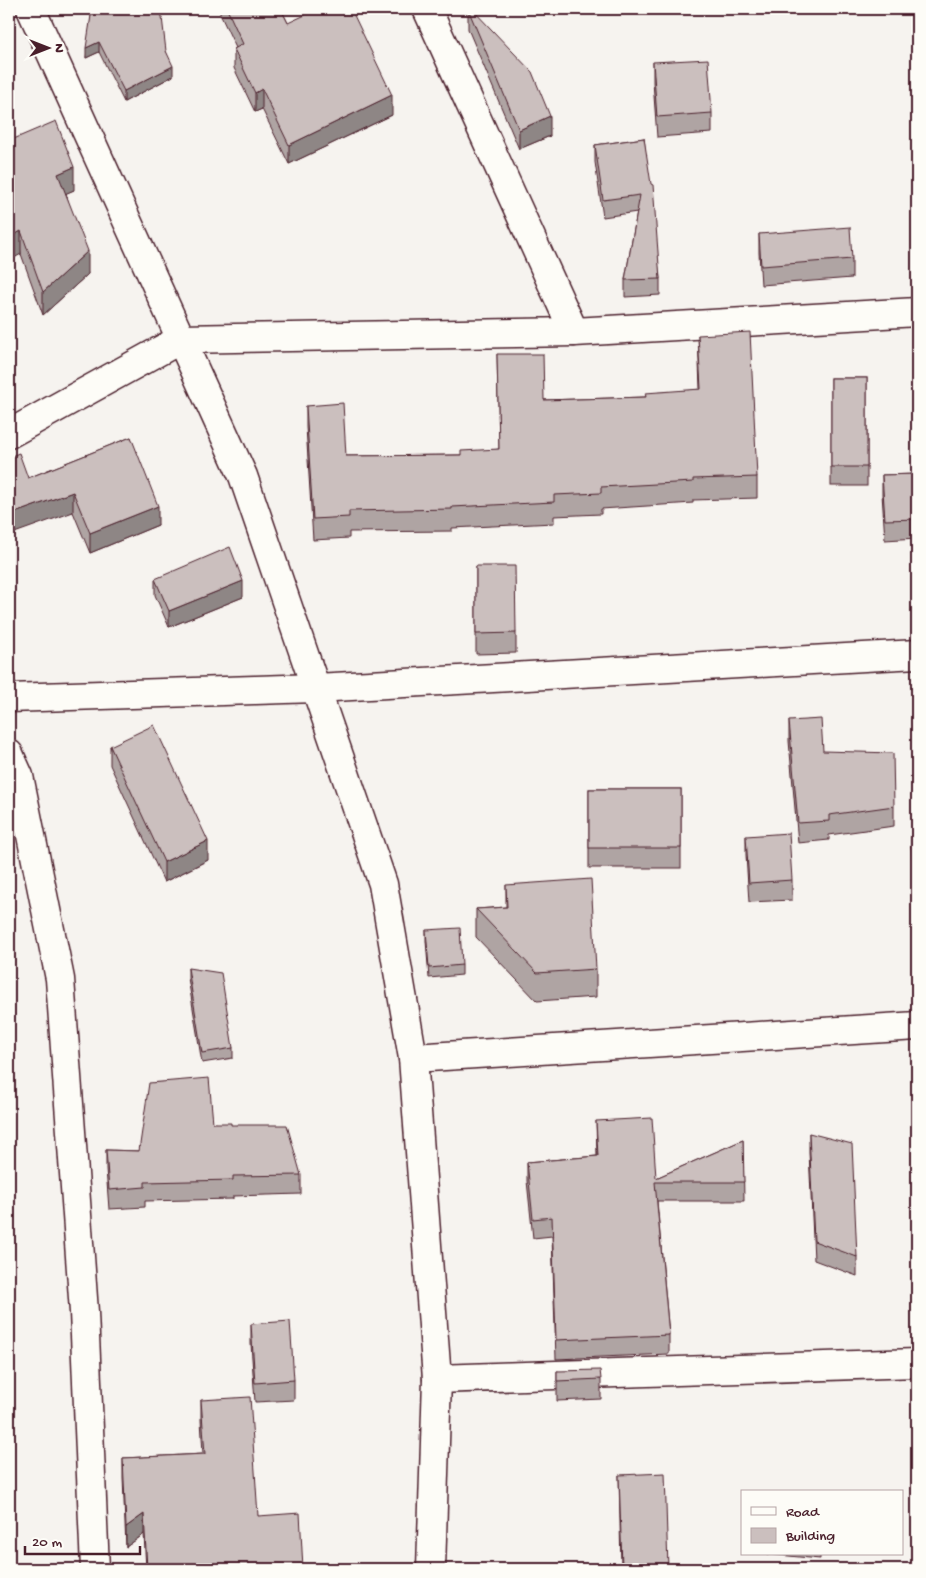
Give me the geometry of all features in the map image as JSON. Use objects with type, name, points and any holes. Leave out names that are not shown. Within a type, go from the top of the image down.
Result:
[{"type":"street","points":[[31,9],[243,476],[384,884],[413,1058],[437,1379],[431,1569]]},
{"type":"street","points":[[427,9],[574,332]]},
{"type":"street","points":[[9,434],[181,339],[574,332],[917,312]]},
{"type":"street","points":[[9,698],[316,688],[917,654]]},
{"type":"street","points":[[9,754],[19,776],[60,979],[84,1312],[95,1569]]},
{"type":"street","points":[[413,1058],[917,1026]]},
{"type":"street","points":[[437,1379],[917,1363]]},
{"type":"building","points":[[92,9],[161,9],[166,51],[173,66],[124,91],[99,42],[86,48]]},
{"type":"building","points":[[227,9],[281,9],[288,23],[318,9],[351,9],[392,95],[289,145],[262,89],[255,93],[234,49],[243,44]]},
{"type":"building","points":[[468,9],[472,9],[532,72],[550,116],[519,130]]},
{"type":"building","points":[[708,59],[712,113],[657,117],[653,62]]},
{"type":"building","points":[[56,121],[74,167],[58,174],[88,251],[43,292],[21,231],[9,238],[9,141]]},
{"type":"building","points":[[644,138],[651,184],[653,185],[660,279],[625,280],[640,195],[603,200],[595,145]]},
{"type":"building","points":[[850,227],[852,259],[761,266],[759,234]]},
{"type":"building","points":[[750,332],[757,477],[693,479],[693,482],[601,487],[601,493],[554,495],[554,502],[452,507],[452,509],[349,511],[349,517],[313,519],[306,406],[343,403],[346,456],[461,455],[461,451],[499,449],[497,354],[543,354],[544,400],[646,397],[645,393],[701,389],[698,335]]},
{"type":"building","points":[[831,378],[867,378],[867,467],[831,467]]},
{"type":"building","points":[[131,437],[158,506],[90,533],[73,492],[9,515],[9,457],[19,453],[28,478]]},
{"type":"building","points":[[917,474],[917,519],[885,520],[882,475]]},
{"type":"building","points":[[230,547],[243,581],[169,611],[155,579]]},
{"type":"building","points":[[476,566],[515,566],[516,633],[476,634]]},
{"type":"building","points":[[821,719],[823,751],[893,753],[894,806],[829,815],[829,821],[798,823],[789,721]]},
{"type":"building","points":[[154,725],[208,841],[164,862],[110,746]]},
{"type":"building","points":[[589,789],[681,789],[681,848],[589,848]]},
{"type":"building","points":[[911,830],[917,830],[917,872],[915,872]]},
{"type":"building","points":[[789,833],[792,880],[749,883],[746,836]]},
{"type":"building","points":[[591,879],[596,969],[537,973],[476,909],[507,907],[506,885]]},
{"type":"building","points":[[460,928],[462,965],[429,968],[426,930]]},
{"type":"building","points":[[188,968],[221,973],[233,1048],[202,1053]]},
{"type":"building","points":[[209,1078],[213,1123],[231,1123],[231,1125],[287,1125],[301,1175],[233,1176],[233,1180],[145,1182],[145,1187],[109,1190],[106,1150],[139,1151],[149,1083]]},
{"type":"building","points":[[652,1118],[656,1178],[743,1140],[744,1182],[655,1182],[669,1335],[556,1340],[552,1217],[533,1219],[527,1162],[598,1156],[596,1121]]},
{"type":"building","points":[[809,1133],[852,1144],[857,1257],[814,1241]]},
{"type":"building","points":[[290,1321],[294,1380],[255,1383],[251,1324]]},
{"type":"building","points":[[600,1370],[601,1379],[557,1381],[557,1371]]},
{"type":"building","points":[[250,1397],[258,1516],[300,1513],[303,1569],[147,1569],[144,1514],[126,1527],[123,1458],[205,1454],[201,1400]]},
{"type":"building","points":[[665,1473],[668,1569],[622,1568],[619,1475]]}]
